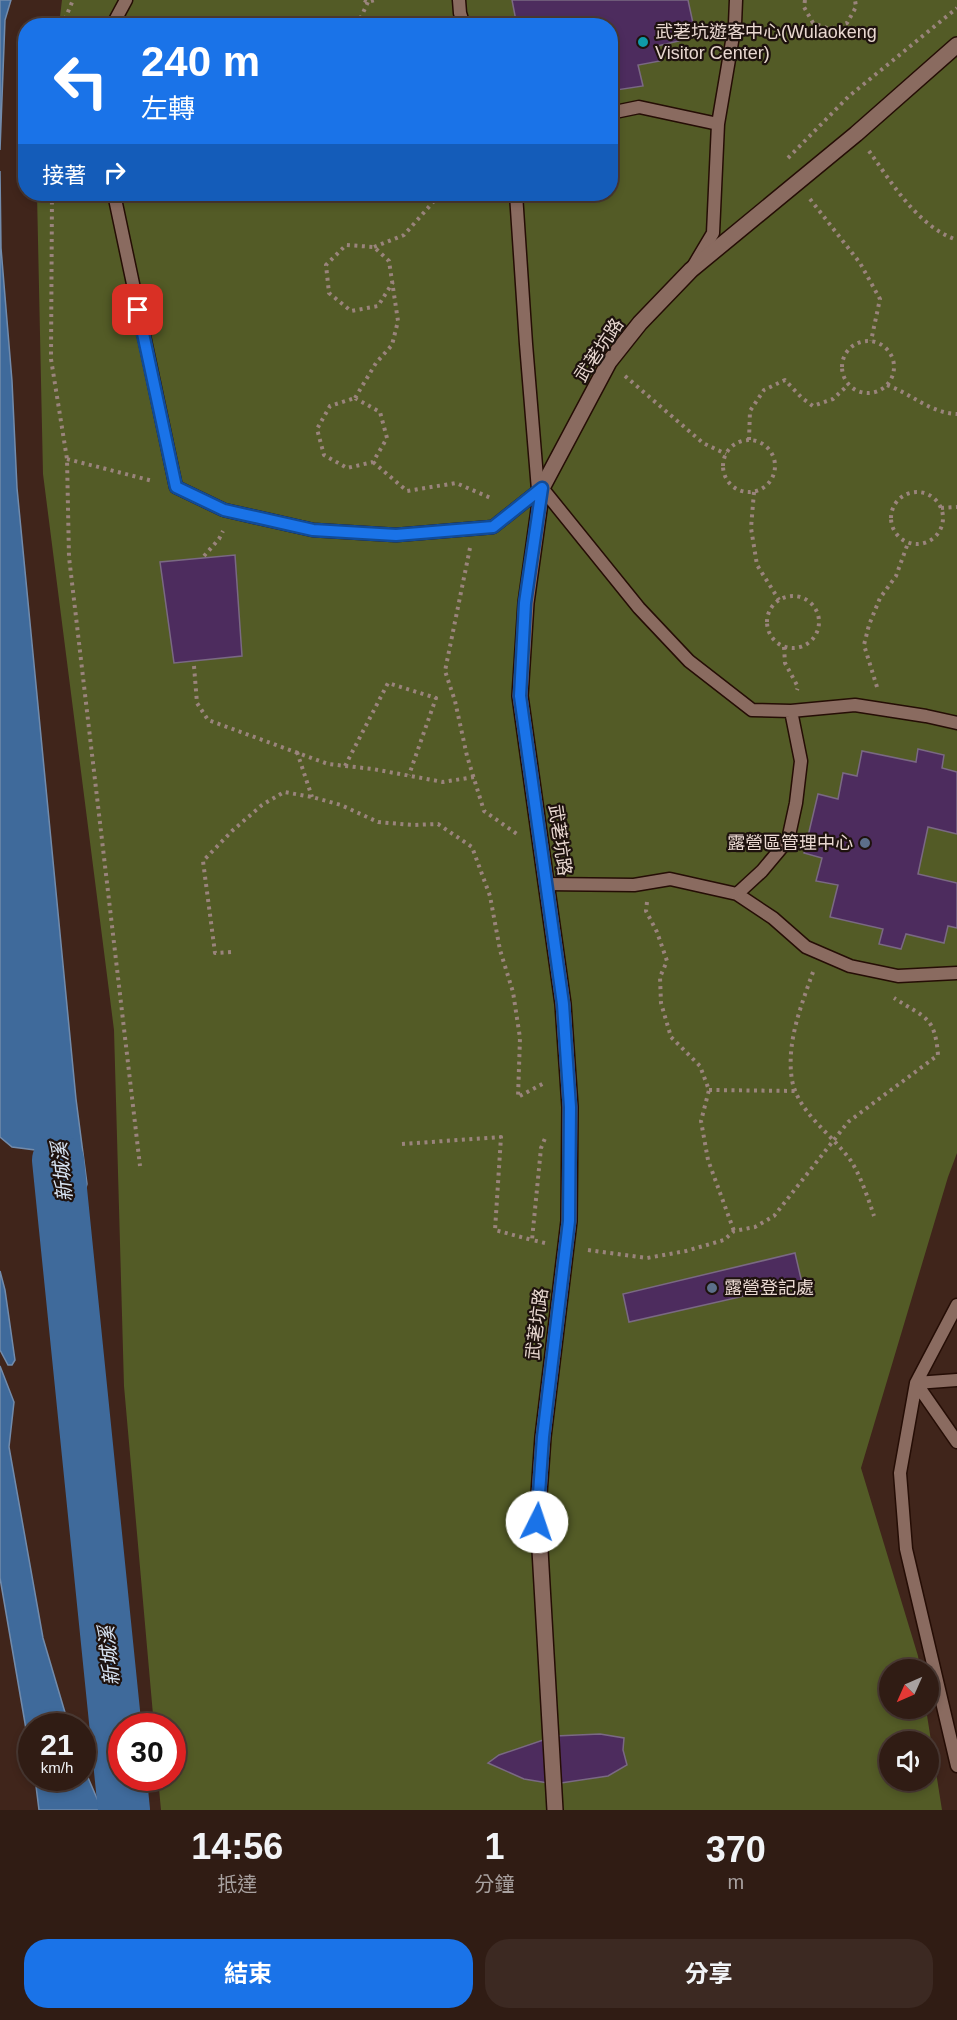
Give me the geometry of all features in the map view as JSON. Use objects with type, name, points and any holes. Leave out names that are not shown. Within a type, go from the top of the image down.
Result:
[{"type":"street","name":"武荖坑路","points":[[555,1810],[537,1522],[543,1437],[569,1221],[570,1107],[563,1004],[520,696],[525,603],[542,488],[609,362],[640,323],[691,270],[856,134],[957,45]]},
{"type":"lane","points":[[116,18],[126,0]]},
{"type":"lane","points":[[459,0],[462,18]]},
{"type":"lane","points":[[691,270],[712,233],[718,124],[735,24],[736,0]]},
{"type":"lane","points":[[618,111],[639,107],[718,124]]},
{"type":"lane","points":[[115,201],[176,487],[224,510],[313,530],[396,535],[493,527],[542,488]]},
{"type":"lane","points":[[516,201],[538,490],[542,488]]},
{"type":"lane","points":[[542,488],[639,608],[689,660],[752,710],[791,711],[855,705],[957,723]]},
{"type":"lane","points":[[737,894],[762,871],[788,840],[796,803],[801,761],[791,711]]},
{"type":"lane","points":[[546,884],[647,883],[670,879],[737,894],[773,918],[806,947],[850,966],[898,976],[957,973]]},
{"type":"lane","points":[[957,1305],[915,1383],[900,1473],[906,1549],[957,1766]]},
{"type":"lane","points":[[915,1383],[957,1380]]},
{"type":"lane","points":[[915,1383],[957,1442]]},
{"type":"path","points":[[65,18],[73,0]]},
{"type":"path","points":[[361,18],[366,1],[375,0]]},
{"type":"path","points":[[805,0],[804,7],[813,22],[830,29],[847,23],[856,7],[855,0]]},
{"type":"path","points":[[856,134],[903,198],[944,236],[957,240]]},
{"type":"path","points":[[797,182],[861,263],[880,299],[871,341]]},
{"type":"path","points":[[52,201],[51,359],[67,459],[69,557],[140,1166]]},
{"type":"path","points":[[393,282],[378,306],[351,311],[329,293],[326,265],[346,245],[374,247],[404,235],[434,201]]},
{"type":"path","points":[[355,398],[380,412],[387,438],[373,462],[347,468],[324,455],[317,429],[330,406],[355,398],[376,363],[392,345],[398,321],[393,282],[389,261],[374,247]]},
{"type":"path","points":[[862,341],[871,341],[882,345],[890,353],[894,364],[893,375],[887,385],[878,391],[868,393],[848,384],[842,368],[843,359],[854,345],[862,341]]},
{"type":"path","points":[[609,362],[703,443],[726,454]]},
{"type":"path","points":[[749,440],[750,411],[764,390],[785,380],[813,406],[833,399],[848,384]]},
{"type":"path","points":[[887,385],[900,390],[923,405],[946,414],[957,414]]},
{"type":"path","points":[[749,440],[762,444],[771,452],[775,464],[773,477],[766,487],[754,492],[745,492],[728,482],[723,463],[732,447],[749,440]]},
{"type":"path","points":[[67,459],[176,487]]},
{"type":"path","points":[[373,462],[407,491],[456,483],[497,501]]},
{"type":"path","points":[[913,491],[925,492],[935,498],[941,508],[943,520],[940,531],[931,540],[920,544],[909,543],[899,537],[892,527],[891,515],[894,504],[902,495],[913,491]]},
{"type":"path","points":[[754,492],[751,528],[757,565],[780,600]]},
{"type":"path","points":[[941,508],[957,507]]},
{"type":"path","points":[[204,556],[219,539],[233,512]]},
{"type":"path","points":[[474,528],[445,671],[484,811],[522,838]]},
{"type":"path","points":[[885,710],[864,645],[880,598],[896,576],[909,543]]},
{"type":"path","points":[[791,596],[802,598],[812,604],[818,614],[819,625],[816,636],[807,644],[796,648],[784,647],[775,640],[769,630],[768,619],[772,608],[780,600],[791,596]]},
{"type":"path","points":[[784,647],[785,663],[798,687],[791,711]]},
{"type":"path","points":[[194,666],[197,703],[208,720],[328,764],[443,782],[474,777]]},
{"type":"path","points":[[345,766],[388,683],[436,698],[409,775]]},
{"type":"path","points":[[297,752],[312,796]]},
{"type":"path","points":[[231,952],[215,953],[203,861],[262,805],[284,792],[312,796],[341,805],[378,822],[413,825],[438,824],[472,847],[490,896],[500,950],[513,992],[520,1038],[518,1097],[548,1081]]},
{"type":"path","points":[[647,883],[646,911],[657,932],[667,961],[660,976],[661,1003],[671,1037],[700,1066],[709,1090],[701,1121],[708,1160],[734,1231]]},
{"type":"path","points":[[820,952],[797,1018],[791,1053],[792,1082],[805,1109],[836,1141],[852,1164],[874,1216]]},
{"type":"path","points":[[402,1144],[501,1137],[495,1230],[566,1247],[647,1258],[686,1251],[724,1240],[734,1231],[755,1227],[774,1216],[836,1141],[848,1122],[938,1055],[932,1024],[890,995],[881,983],[881,973]]},
{"type":"path","points":[[709,1090],[797,1090]]},
{"type":"path","points":[[532,1240],[541,1148],[548,1128]]},
{"type":"green space","points":[[62,0],[957,0],[957,1153],[861,1468],[918,1659],[879,1659],[879,1719],[928,1719],[929,1731],[879,1731],[879,1791],[939,1791],[942,1810],[161,1810],[159,1791],[186,1791],[186,1713],[153,1713],[124,1386],[114,1030],[43,474],[37,201],[618,201],[618,18],[60,18]]},
{"type":"water","points":[[0,0],[11,0],[5,20],[0,150]]},
{"type":"water","points":[[0,171],[1,248],[12,381],[17,488],[76,1099],[87,1184],[75,1227],[55,1234],[40,1189],[35,1150],[12,1147],[0,1137]]},
{"type":"water","points":[[0,1271],[15,1360],[12,1365],[8,1365],[0,1350]]},
{"type":"water","points":[[0,1366],[14,1402],[9,1447],[43,1638],[65,1713],[23,1713],[0,1578]]},
{"type":"water","points":[[37,1791],[94,1791],[102,1810],[39,1810]]},
{"type":"building","name":"武荖坑遊客中心(Wulaokeng Visitor Center)","points":[[512,0],[688,0],[696,37],[657,46],[660,61],[638,65],[643,86],[618,90],[618,18],[515,18]]},
{"type":"building","points":[[235,555],[242,656],[174,663],[160,562]]},
{"type":"building","name":"露營區管理中心","points":[[918,749],[944,755],[942,768],[957,772],[957,834],[928,827],[918,874],[957,883],[957,928],[948,926],[944,943],[906,934],[901,949],[879,944],[883,929],[830,917],[838,885],[816,881],[822,858],[804,853],[818,794],[838,799],[843,773],[857,776],[862,751],[916,762]]},
{"type":"building","name":"露營登記處","points":[[795,1253],[802,1283],[629,1322],[623,1294]]},
{"type":"building","points":[[600,1734],[624,1738],[623,1750],[627,1765],[608,1776],[554,1784],[524,1779],[488,1763],[499,1755],[555,1736]]},
{"type":"waterway","name":"新城溪","points":[[58,1160],[124,1810]]},
{"type":"place","name":"武荖坑遊客中心(Wulaokeng Visitor Center)","points":[[643,42]]},
{"type":"place","name":"露營區管理中心","points":[[865,843]]},
{"type":"place","name":"露營登記處","points":[[712,1288]]},
{"type":"route","points":[[138,310],[176,487],[224,510],[313,530],[396,535],[493,527],[542,488],[525,603],[520,696],[563,1004],[570,1107],[569,1221],[543,1437],[537,1522]]}]
